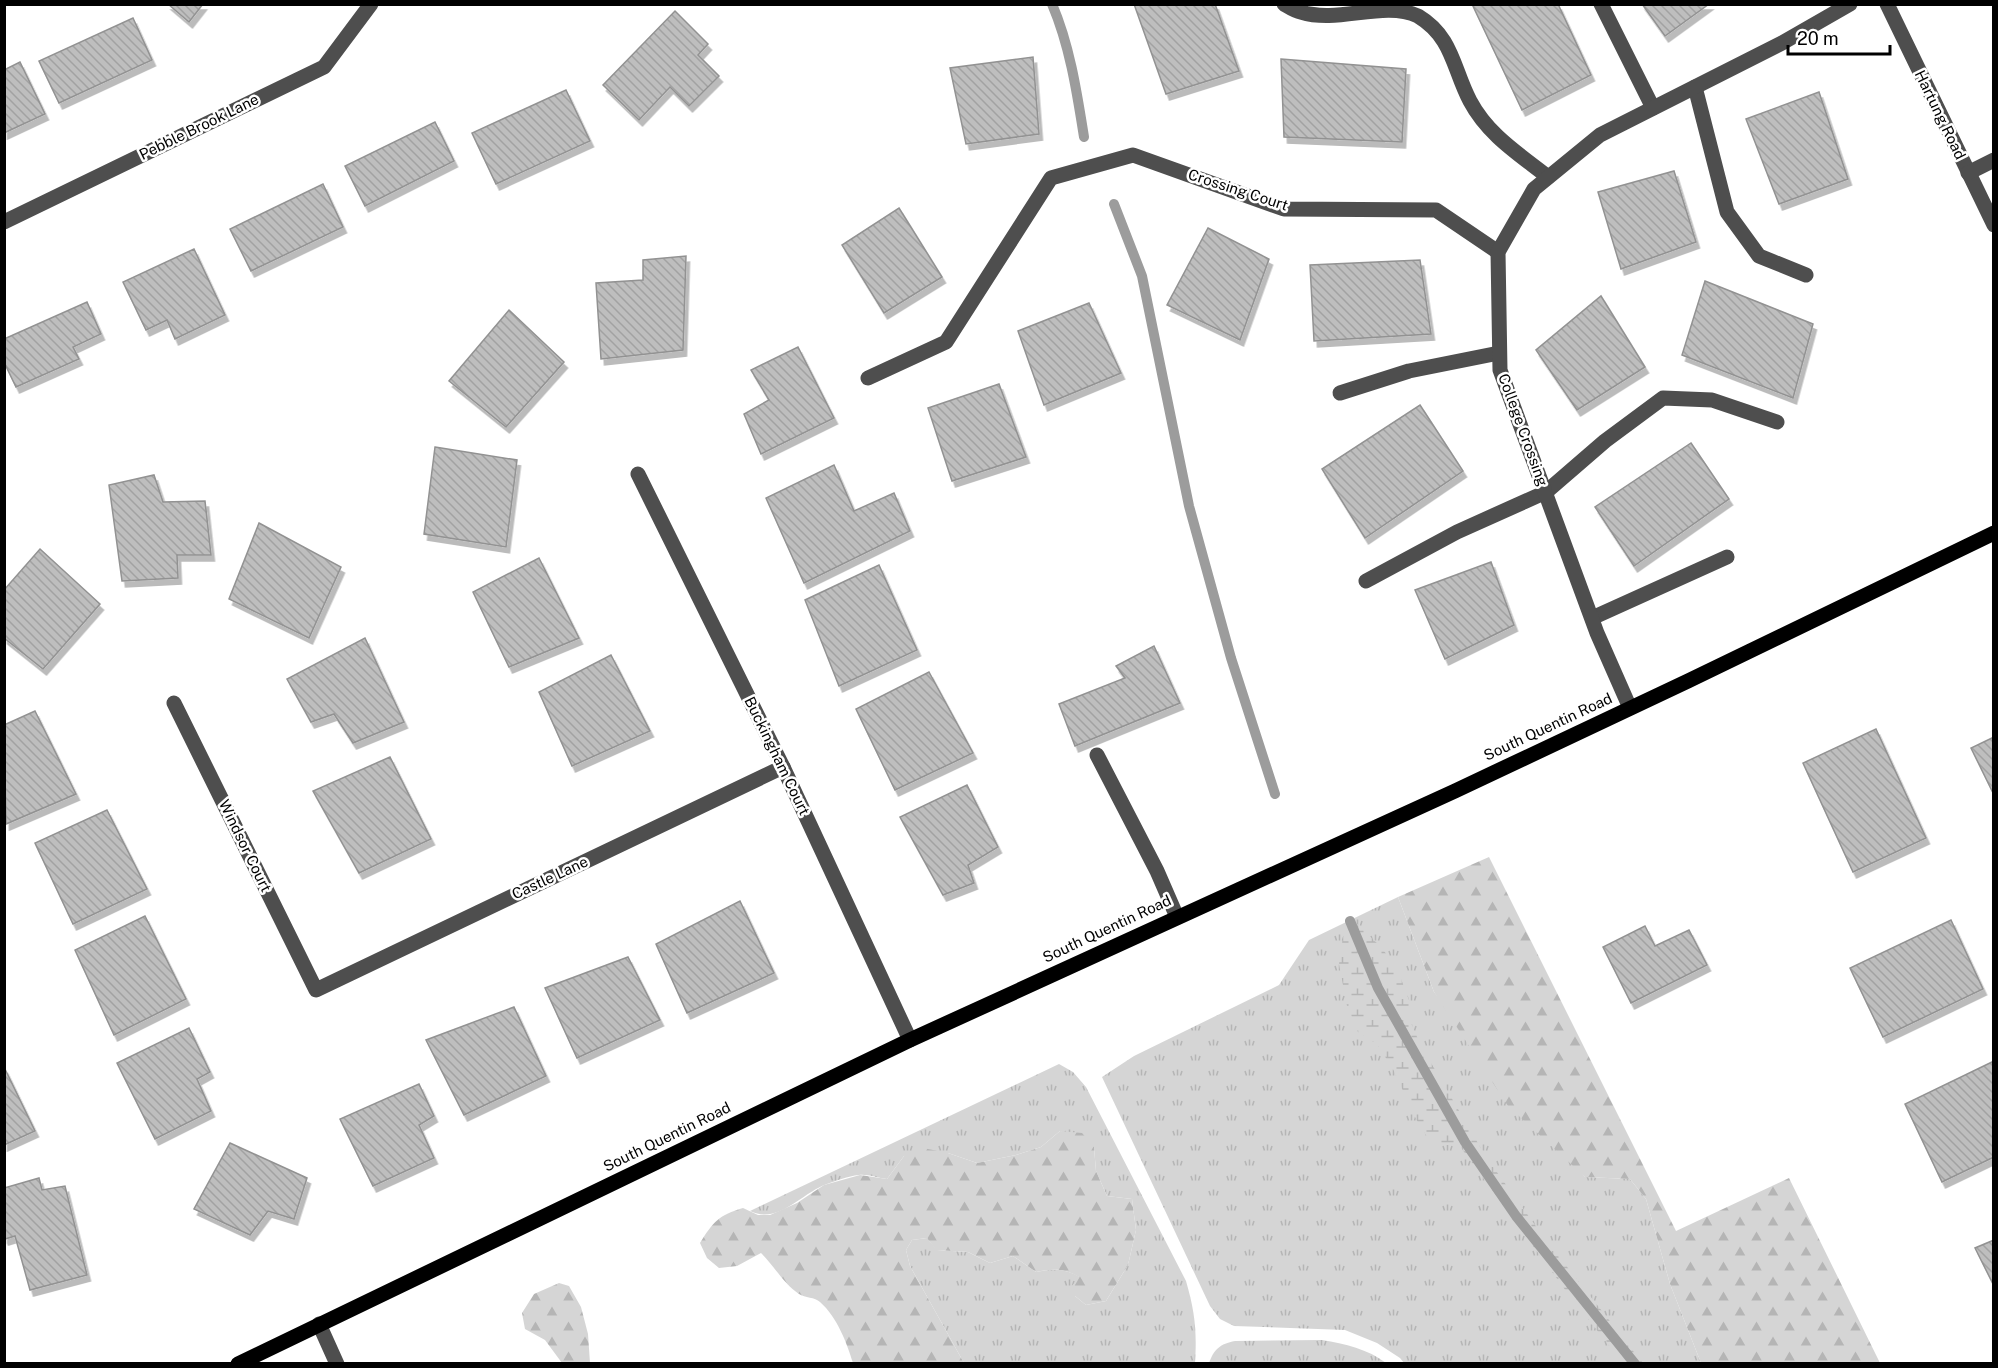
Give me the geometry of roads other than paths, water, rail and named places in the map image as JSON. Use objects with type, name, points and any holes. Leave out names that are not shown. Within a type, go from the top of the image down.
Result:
[{"type":"main road","name":"South Quentin Road","points":[[238,1364],[910,1040],[1455,791],[1994,533]]},
{"type":"street","name":"Pebble Brook Lane","points":[[4,222],[324,67],[371,4]]},
{"type":"street","points":[[1284,4],[1301,13],[1320,14],[1406,8],[1418,15],[1438,31],[1453,56],[1470,101],[1495,136],[1548,177]]},
{"type":"street","points":[[1601,4],[1653,108]]},
{"type":"street","points":[[1498,252],[1534,189],[1600,135],[1782,43],[1850,4]]},
{"type":"street","name":"Hartung Road","points":[[1887,4],[1994,225]]},
{"type":"street","points":[[1695,87],[1727,212],[1758,256],[1806,275]]},
{"type":"street","name":"Crossing Court","points":[[868,378],[946,342],[1051,178],[1133,155],[1284,209],[1436,210],[1498,252]]},
{"type":"street","points":[[1968,172],[1994,160]]},
{"type":"street","name":"College Crossing","points":[[1498,252],[1500,369],[1592,618],[1630,708]]},
{"type":"street","points":[[1340,393],[1409,371],[1499,353]]},
{"type":"street","points":[[1366,581],[1457,532],[1546,492],[1605,441],[1663,398],[1712,400],[1777,423]]},
{"type":"street","name":"Buckingham Court","points":[[638,474],[783,767],[910,1040]]},
{"type":"street","points":[[1592,618],[1727,557]]},
{"type":"street","name":"Windsor Court","points":[[174,703],[316,990]]},
{"type":"street","points":[[1097,755],[1157,871],[1177,917]]},
{"type":"street","name":"Castle Lane","points":[[316,990],[783,767]]},
{"type":"street","points":[[319,1324],[337,1364]]},
{"type":"waterway","points":[[1052,4],[1068,53],[1084,137]]},
{"type":"waterway","points":[[1114,204],[1142,276],[1189,506],[1231,658],[1275,794]]},
{"type":"waterway","points":[[1350,921],[1378,988],[1465,1142],[1516,1216],[1635,1364]]}]
